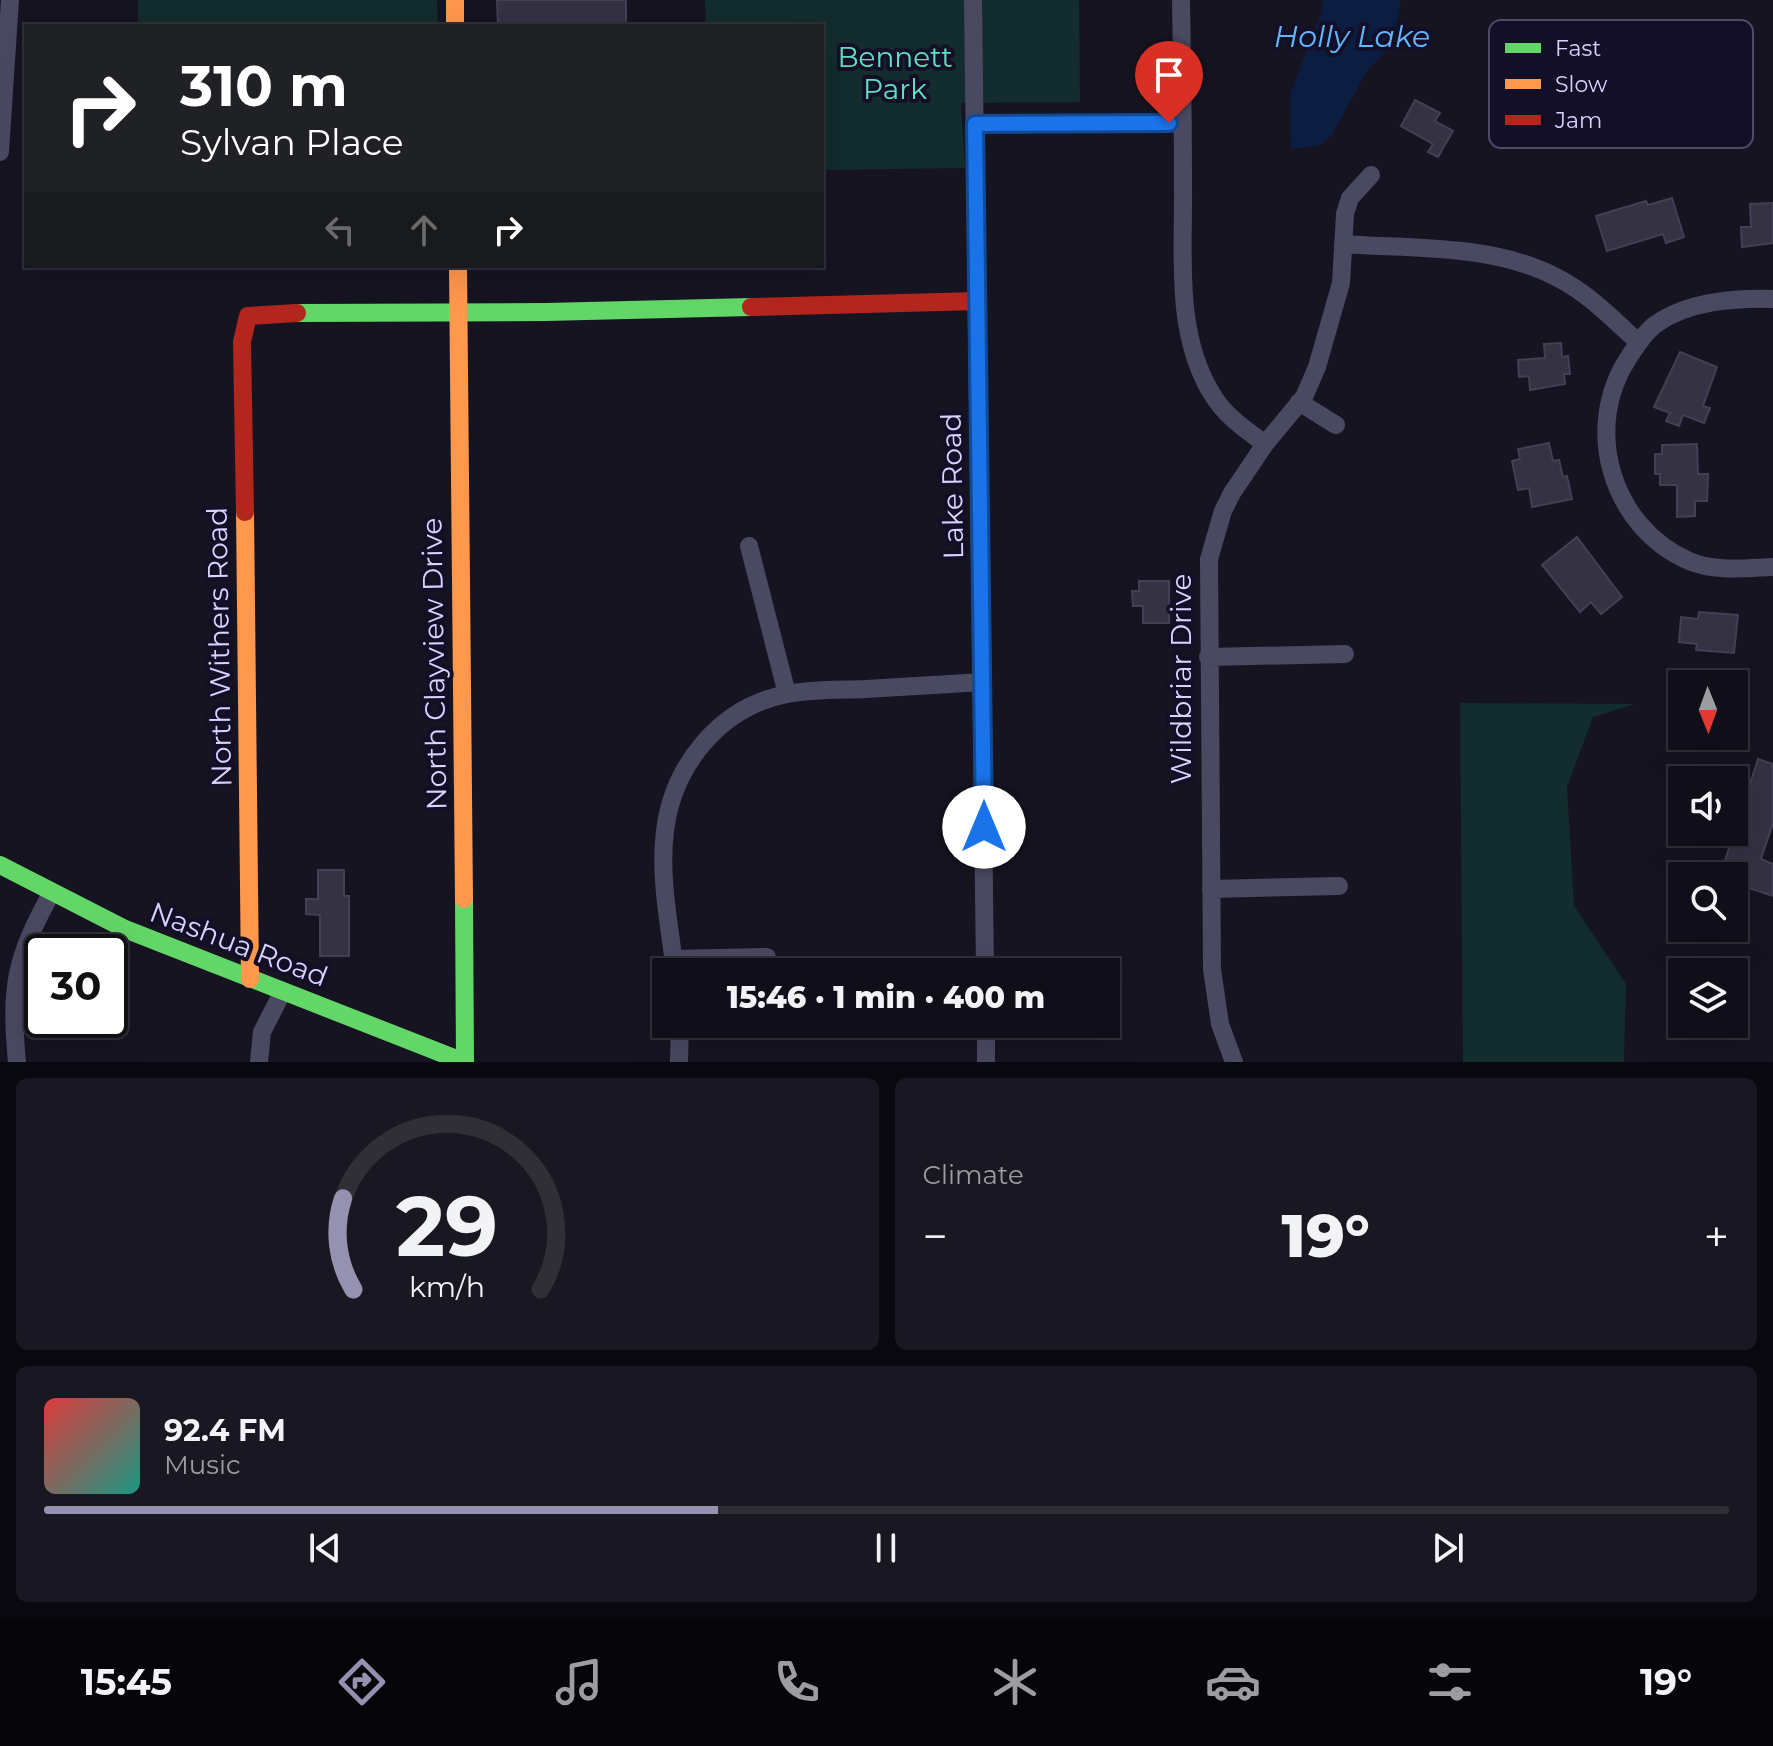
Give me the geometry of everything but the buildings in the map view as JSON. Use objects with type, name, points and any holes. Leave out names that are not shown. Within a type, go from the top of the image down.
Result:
[{"type":"street","points":[[0,152],[10,0]]},
{"type":"street","points":[[455,0],[455,24]]},
{"type":"street","name":"Lake Road","points":[[973,0],[985,958]]},
{"type":"street","points":[[1181,0],[1183,282],[1193,347],[1212,396],[1231,419],[1265,444]]},
{"type":"street","points":[[975,124],[1183,123]]},
{"type":"street","name":"Wildbriar Drive","points":[[1234,1062],[1215,997],[1207,579],[1213,539],[1232,493],[1265,444],[1299,402],[1317,367],[1341,283],[1345,214],[1350,198],[1371,175]]},
{"type":"street","points":[[1343,244],[1494,256],[1555,276],[1595,302],[1638,342]]},
{"type":"street","name":"North Clayview Drive","points":[[458,268],[464,1062]]},
{"type":"street","points":[[1773,299],[1708,303],[1656,324],[1638,342],[1622,368],[1605,418],[1614,482],[1634,520],[1652,539],[1688,561],[1710,567],[1773,567]]},
{"type":"street","points":[[458,313],[978,301]]},
{"type":"street","name":"North Withers Road","points":[[250,979],[242,342],[248,316],[260,313],[458,313]]},
{"type":"street","points":[[1299,402],[1336,425]]},
{"type":"street","points":[[749,546],[787,694]]},
{"type":"street","points":[[1208,657],[1345,654]]},
{"type":"street","points":[[673,958],[663,857],[667,822],[681,778],[702,744],[724,723],[749,707],[787,694],[983,682]]},
{"type":"street","name":"Nashua Road","points":[[0,865],[125,929],[464,1062]]},
{"type":"street","points":[[1211,889],[1339,886]]},
{"type":"street","points":[[17,1062],[15,980],[27,937],[52,892]]},
{"type":"street","points":[[757,958],[767,957]]},
{"type":"street","points":[[259,1062],[262,1032],[283,991]]},
{"type":"street","points":[[679,1062],[680,1038]]},
{"type":"street","points":[[986,1038],[986,1062]]},
{"type":"green space","points":[[138,0],[437,0],[438,24],[138,24]]},
{"type":"green space","name":"Bennett Park","points":[[705,0],[1079,0],[1080,102],[961,103],[965,168],[824,170],[824,24],[706,24]]},
{"type":"green space","points":[[1460,703],[1635,704],[1593,717],[1567,787],[1574,906],[1626,984],[1624,1062],[1463,1062]]},
{"type":"water","name":"Holly Lake","points":[[1323,0],[1401,0],[1391,47],[1368,69],[1331,136],[1318,146],[1291,149],[1290,94],[1320,16]]},
{"type":"traffic: fast","points":[[297,313],[751,307]]},
{"type":"traffic: fast","points":[[0,865],[125,929],[464,1062]]},
{"type":"traffic: fast","points":[[464,899],[465,1062]]},
{"type":"traffic: slow","points":[[455,0],[455,24]]},
{"type":"traffic: slow","points":[[458,268],[464,899]]},
{"type":"traffic: slow","points":[[245,512],[250,979]]},
{"type":"traffic: jam","points":[[751,307],[978,301]]},
{"type":"traffic: jam","points":[[245,512],[242,342],[248,316],[297,313]]},
{"type":"route","points":[[984,827],[975,124],[1169,123]]}]
